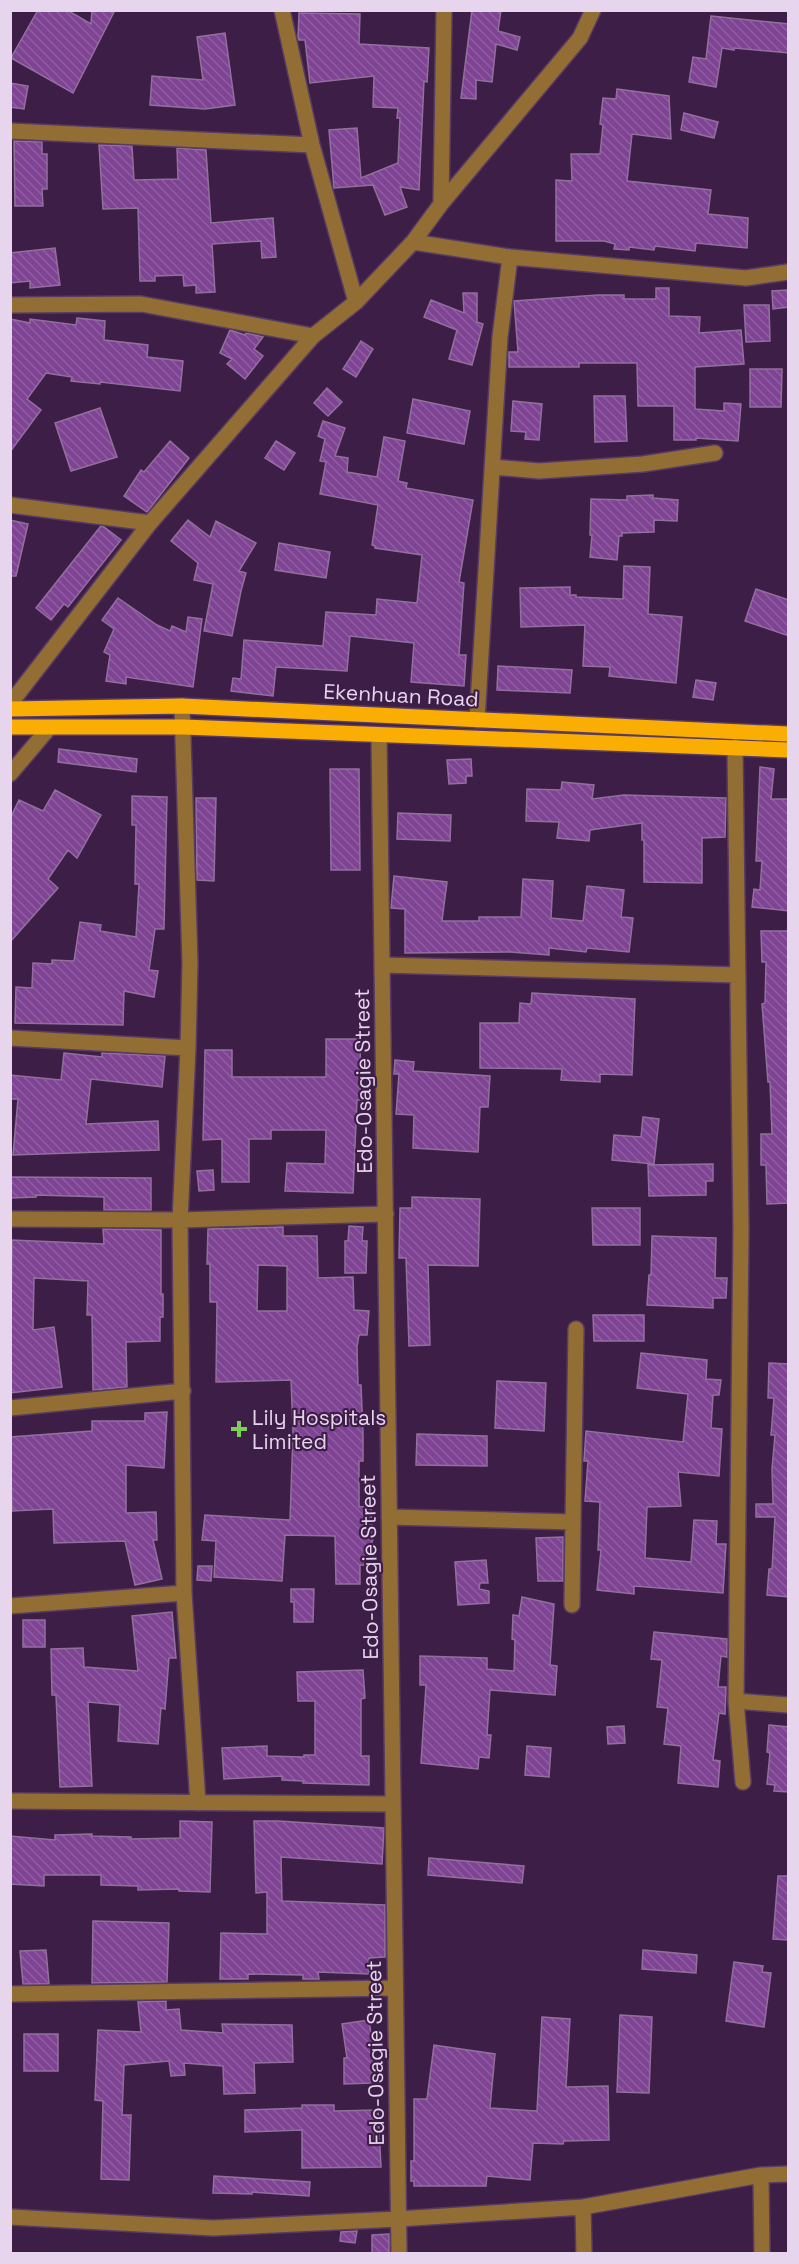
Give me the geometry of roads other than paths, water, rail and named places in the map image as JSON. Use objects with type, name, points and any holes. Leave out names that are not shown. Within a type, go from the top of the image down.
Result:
[{"type":"main road","name":"Ekenhuan Road","points":[[10,709],[182,706],[789,734]]},
{"type":"main road","name":"Ekenhuan Road","points":[[10,727],[183,727],[789,750]]},
{"type":"street","points":[[282,10],[312,145],[356,302]]},
{"type":"street","points":[[441,204],[444,10]]},
{"type":"street","points":[[10,704],[150,523],[313,336],[356,302],[412,242],[580,38],[593,10]]},
{"type":"street","points":[[10,131],[312,145]]},
{"type":"street","points":[[412,242],[510,257],[746,278],[788,268]]},
{"type":"street","points":[[477,720],[500,337],[510,257]]},
{"type":"street","points":[[10,305],[141,304],[313,336]]},
{"type":"street","points":[[493,466],[539,471],[643,464],[715,453]]},
{"type":"street","points":[[10,505],[150,523]]},
{"type":"street","points":[[182,706],[190,963],[180,1220],[184,1593],[198,1803]]},
{"type":"street","points":[[10,774],[49,728]]},
{"type":"street","name":"Edo-Osagie Street","points":[[379,735],[399,2253]]},
{"type":"street","points":[[735,747],[741,1229],[736,1701],[743,1782]]},
{"type":"street","points":[[382,965],[738,975]]},
{"type":"street","points":[[10,1038],[188,1048]]},
{"type":"street","points":[[10,1219],[180,1220],[386,1214]]},
{"type":"street","points":[[572,1605],[576,1329]]},
{"type":"street","points":[[10,1408],[183,1391]]},
{"type":"street","points":[[389,1517],[573,1522]]},
{"type":"street","points":[[10,1606],[184,1593]]},
{"type":"street","points":[[736,1701],[789,1705]]},
{"type":"street","points":[[10,1801],[393,1804]]},
{"type":"street","points":[[10,1994],[395,1988]]},
{"type":"street","points":[[10,2217],[213,2228],[398,2219],[583,2207],[761,2175],[789,2174]]},
{"type":"street","points":[[761,2175],[762,2253]]},
{"type":"street","points":[[583,2207],[584,2253]]},
{"type":"place","name":"Lily Hospitals Limited","points":[[239,1429]]}]
